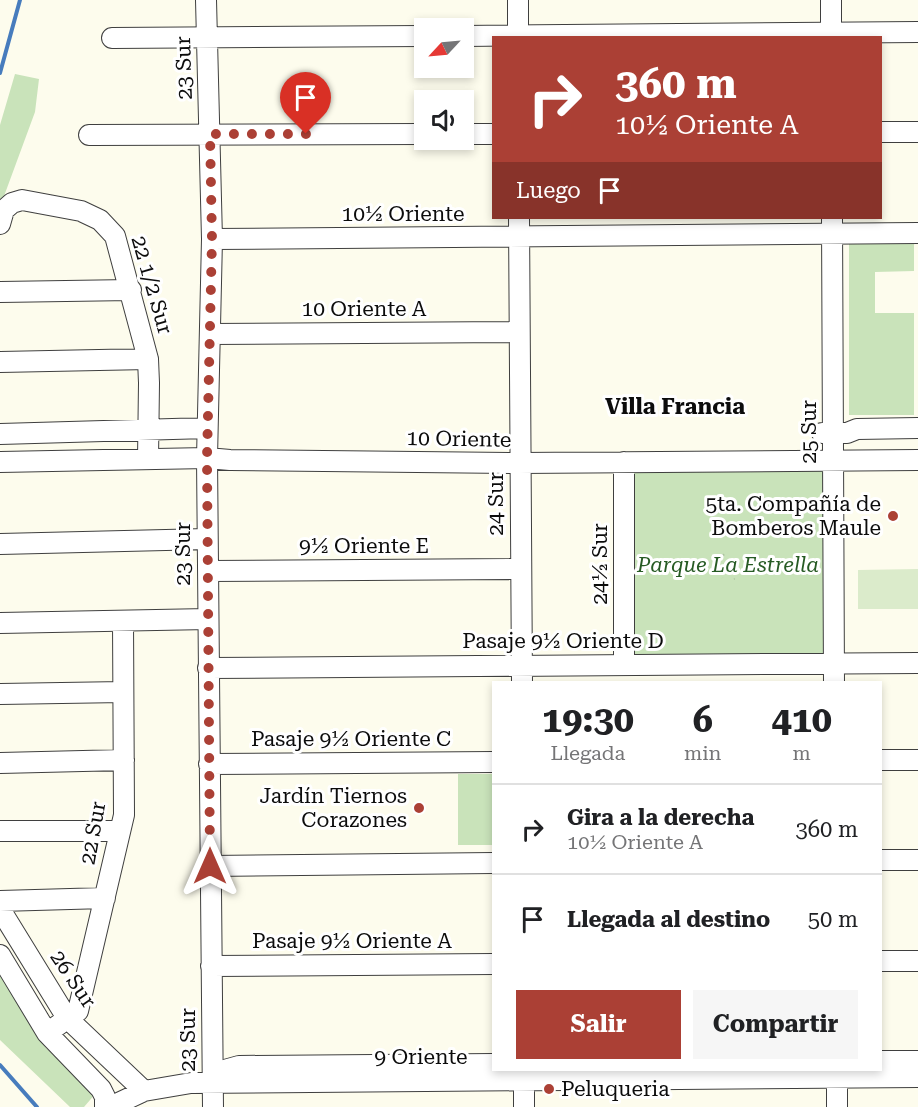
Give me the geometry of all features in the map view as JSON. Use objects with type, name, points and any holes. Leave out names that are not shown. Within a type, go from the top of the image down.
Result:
[{"type":"street","name":"23 Sur","points":[[206,0],[212,239],[207,428],[207,571],[213,1107]]},
{"type":"street","points":[[518,0],[518,36]]},
{"type":"street","points":[[831,0],[831,35]]},
{"type":"street","points":[[474,36],[831,35],[918,32]]},
{"type":"street","points":[[112,38],[414,36]]},
{"type":"street","points":[[882,132],[918,132]]},
{"type":"street","points":[[89,135],[414,134]]},
{"type":"street","points":[[474,134],[492,134]]},
{"type":"street","name":"22 1/2 Sur","points":[[0,224],[4,210],[12,202],[22,200],[81,211],[100,220],[115,236],[148,359],[148,459]]},
{"type":"street","name":"10½ Oriente","points":[[212,239],[519,227],[832,226],[918,233]]},
{"type":"street","name":"25 Sur","points":[[832,226],[827,433],[833,461],[834,673]]},
{"type":"street","name":"24 Sur","points":[[519,227],[521,674]]},
{"type":"street","points":[[0,292],[130,290]]},
{"type":"street","name":"10 Oriente A","points":[[210,334],[519,332]]},
{"type":"street","points":[[0,362],[148,359]]},
{"type":"street","points":[[0,434],[207,428]]},
{"type":"street","points":[[827,433],[847,433],[857,429],[918,428]]},
{"type":"street","name":"10 Oriente","points":[[0,462],[207,458],[520,463],[918,460]]},
{"type":"street","name":"24½ Sur","points":[[624,462],[624,665]]},
{"type":"street","points":[[0,544],[207,539]]},
{"type":"street","name":"9½ Oriente E","points":[[207,571],[521,569]]},
{"type":"street","points":[[0,623],[208,620]]},
{"type":"street","name":"22 Sur","points":[[46,1033],[78,1011],[124,815],[123,621]]},
{"type":"street","name":"Pasaje 9½ Oriente D","points":[[208,668],[521,674],[624,665],[834,673],[918,663]]},
{"type":"street","points":[[0,694],[123,692]]},
{"type":"street","points":[[0,763],[124,760]]},
{"type":"street","points":[[882,760],[918,760]]},
{"type":"street","name":"Pasaje 9½ Oriente C","points":[[209,764],[492,762]]},
{"type":"street","points":[[0,831],[120,831]]},
{"type":"street","points":[[882,860],[918,860]]},
{"type":"street","points":[[210,866],[492,863]]},
{"type":"street","points":[[0,901],[105,898]]},
{"type":"street","name":"26 Sur","points":[[0,909],[67,1018],[144,1091]]},
{"type":"street","points":[[0,955],[46,1033],[101,1089],[108,1107]]},
{"type":"street","points":[[882,961],[918,961]]},
{"type":"street","name":"Pasaje 9½ Oriente A","points":[[211,966],[492,964]]},
{"type":"street","points":[[882,1061],[918,1061]]},
{"type":"street","name":"9 Oriente","points":[[212,1083],[221,1071],[239,1066],[492,1064]]},
{"type":"street","points":[[837,1074],[837,1107]]},
{"type":"street","name":"9 Oriente","points":[[108,1107],[144,1091],[170,1085],[212,1083],[524,1075],[837,1074],[918,1077]]},
{"type":"street","points":[[524,1075],[524,1107]]},
{"type":"green space","points":[[15,74],[39,79],[35,112],[0,207],[0,125]]},
{"type":"green space","points":[[849,241],[914,241],[914,271],[875,272],[875,313],[914,313],[914,415],[849,415]]},
{"type":"green space","name":"Parque La Estrella","points":[[628,471],[825,471],[829,659],[634,660]]},
{"type":"green space","points":[[725,548],[731,561],[744,564],[733,571],[735,580],[726,576],[715,582],[717,570],[709,562],[720,560]]},
{"type":"green space","points":[[918,569],[918,609],[858,609],[858,570]]},
{"type":"green space","points":[[458,774],[492,774],[492,845],[458,845]]},
{"type":"green space","points":[[0,974],[46,1048],[96,1093],[84,1107],[70,1107],[0,1040]]},
{"type":"waterway","points":[[0,73],[20,0]]},
{"type":"waterway","points":[[0,1065],[37,1107]]},
{"type":"place","name":"5ta. Compañía de Bomberos Maule","points":[[893,516]]},
{"type":"place","name":"Jardín Tiernos Corazones","points":[[419,808]]},
{"type":"place","name":"Peluqueria","points":[[549,1089]]},
{"type":"district","name":"Villa Francia","points":[[675,406]]},
{"type":"route","points":[[210,866],[207,458],[212,239],[210,134],[306,134]]}]
